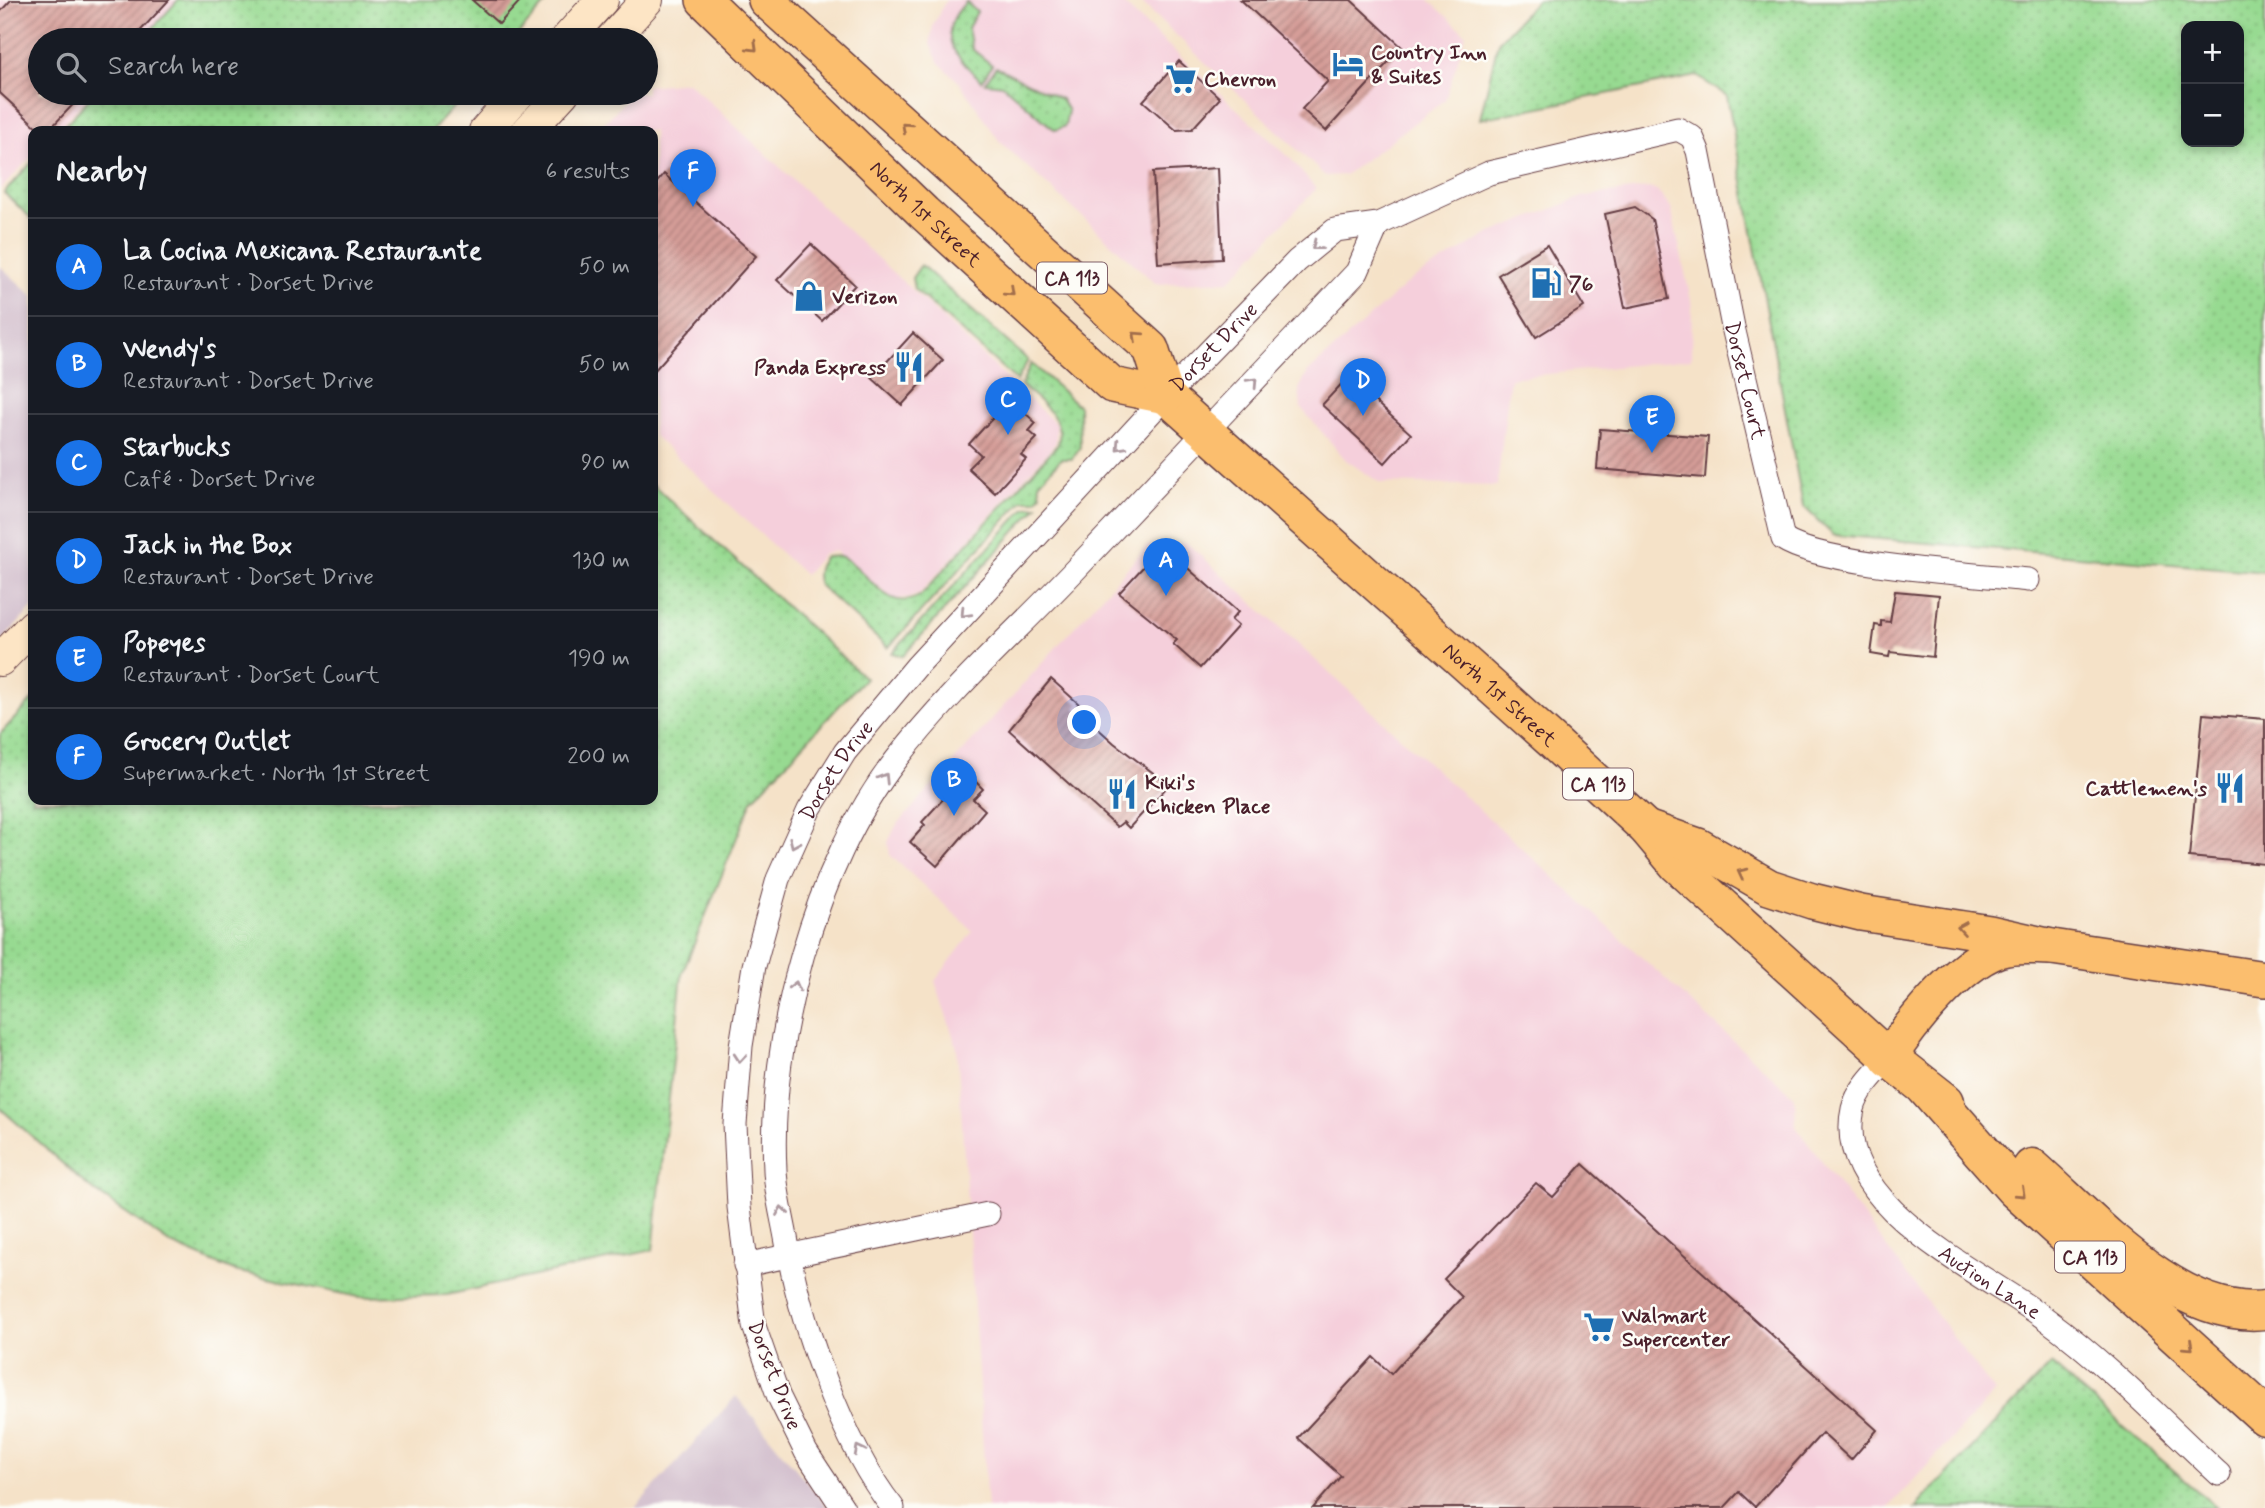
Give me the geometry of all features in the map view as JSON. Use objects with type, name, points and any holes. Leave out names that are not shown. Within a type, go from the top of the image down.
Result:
[{"type":"highway","name":"CA 113","points":[[1889,1058],[1926,1088],[2014,1188],[2265,1416]]},
{"type":"highway","points":[[1926,1088],[2006,1146],[2147,1269],[2183,1294],[2224,1308],[2265,1310]]},
{"type":"main road","name":"North 1st Street","points":[[704,0],[924,213],[1112,386],[1166,396],[1207,431],[1646,828],[1677,865],[1889,1058]]},
{"type":"main road","name":"CA 113","points":[[766,0],[1151,349],[1166,396]]},
{"type":"main road","name":"CA 113","points":[[1646,828],[1698,846],[1769,887],[1861,913],[1990,933],[2052,947],[2265,979]]},
{"type":"main road","points":[[1889,1058],[1905,1032],[1973,964],[1995,951],[2013,946],[2052,947]]},
{"type":"street","points":[[577,28],[602,0]]},
{"type":"street","points":[[622,28],[647,0]]},
{"type":"street","points":[[489,126],[508,105]]},
{"type":"street","points":[[533,126],[552,105]]},
{"type":"street","name":"Dorset Drive","points":[[843,1508],[806,1452],[778,1395],[754,1326],[745,1265],[735,1125],[741,1046],[754,967],[778,879],[809,810],[845,752],[901,683],[1166,396],[1297,261],[1335,230],[1378,224],[1489,173],[1678,129],[1692,137]]},
{"type":"street","name":"Dorset Court","points":[[1692,137],[1698,151],[1733,327],[1783,539],[1795,547],[1866,561],[2028,580]]},
{"type":"street","name":"Dorset Drive","points":[[893,1508],[880,1491],[848,1430],[817,1355],[799,1303],[775,1171],[779,1058],[795,984],[817,909],[852,830],[894,761],[948,700],[1357,272],[1378,224]]},
{"type":"street","points":[[0,660],[28,631]]},
{"type":"street","name":"Auction Lane","points":[[1889,1058],[1865,1084],[1853,1108],[1851,1143],[1865,1179],[1894,1211],[1941,1250],[2046,1318],[2087,1352],[2219,1474]]},
{"type":"street","points":[[745,1265],[988,1214]]},
{"type":"shaded area","points":[[0,0],[179,0],[152,28],[28,28],[28,105],[81,105],[61,126],[28,126],[28,160],[0,190]]},
{"type":"shaded area","points":[[946,0],[1119,0],[1290,158],[1316,189],[1229,281],[1156,284],[1000,142],[960,83],[939,63],[930,44],[933,25]]},
{"type":"shaded area","points":[[1139,0],[1429,0],[1466,34],[1445,100],[1345,175],[1325,176]]},
{"type":"shaded area","points":[[688,82],[1056,424],[1056,442],[1049,451],[920,593],[894,599],[835,551],[823,554],[805,575],[658,440],[658,126],[602,126],[621,105],[658,105],[658,85]]},
{"type":"shaded area","points":[[1647,188],[1657,190],[1671,208],[1692,305],[1691,359],[1510,378],[1497,486],[1380,483],[1346,460],[1301,408],[1299,389],[1308,372],[1411,280],[1489,234],[1585,196]]},
{"type":"shaded area","points":[[0,266],[28,291],[28,612],[0,643]]},
{"type":"shaded area","points":[[1187,543],[1795,1097],[1796,1127],[1995,1392],[1888,1508],[987,1508],[957,1048],[935,981],[973,931],[890,855],[888,842],[896,826],[1147,546]]},
{"type":"shaded area","points":[[736,1396],[828,1508],[635,1508]]},
{"type":"green space","points":[[178,0],[549,0],[524,28],[153,28]]},
{"type":"green space","points":[[1537,0],[2265,0],[2265,572],[1833,535],[1803,506],[1727,96],[1697,76],[1480,119],[1498,42]]},
{"type":"green space","points":[[966,2],[977,12],[968,28],[972,49],[992,65],[982,81],[963,62],[951,44],[951,25]]},
{"type":"green space","points":[[996,67],[1061,99],[1068,111],[1065,126],[1056,130],[1003,85],[985,83]]},
{"type":"green space","points":[[83,105],[455,105],[436,126],[64,126]]},
{"type":"green space","points":[[28,167],[28,215],[4,193]]},
{"type":"green space","points":[[921,265],[1028,360],[1017,381],[914,289],[912,278]]},
{"type":"green space","points":[[1031,363],[1079,406],[1080,447],[1072,459],[1061,459],[1039,483],[1041,495],[1036,500],[1023,500],[888,648],[819,585],[817,574],[820,564],[825,557],[840,556],[877,588],[897,600],[908,600],[921,595],[1058,444],[1058,426],[1049,410],[1021,385]]},
{"type":"green space","points":[[658,490],[865,678],[752,800],[682,974],[653,1250],[447,1295],[359,1297],[234,1271],[171,1244],[89,1187],[0,1108],[0,734],[28,704],[28,805],[658,805]]},
{"type":"green space","points":[[1038,506],[903,656],[892,653],[1026,507]]},
{"type":"green space","points":[[2051,1364],[2217,1508],[1915,1508]]},
{"type":"building","points":[[11,0],[169,0],[143,28],[28,28],[28,105],[73,105],[53,126],[36,126],[0,93],[0,12]]},
{"type":"building","points":[[472,0],[521,0],[499,24]]},
{"type":"building","name":"Country Inn & Suites","points":[[1241,0],[1351,0],[1402,47],[1326,131],[1302,109],[1328,81]]},
{"type":"building","name":"Chevron","points":[[1179,61],[1220,98],[1192,129],[1176,130],[1143,101]]},
{"type":"building","points":[[1218,168],[1222,259],[1158,263],[1153,172]]},
{"type":"building","points":[[664,174],[756,256],[658,366],[658,181]]},
{"type":"building","points":[[1635,207],[1652,219],[1669,299],[1625,308],[1605,214]]},
{"type":"building","points":[[811,244],[855,285],[822,321],[777,280]]},
{"type":"building","points":[[1547,245],[1584,307],[1536,337],[1498,275]]},
{"type":"building","points":[[913,333],[943,360],[902,405],[872,378]]},
{"type":"building","points":[[1348,377],[1411,434],[1385,463],[1322,405]]},
{"type":"building","points":[[1010,399],[1036,423],[1029,431],[1037,438],[1021,455],[1026,459],[995,493],[968,468],[981,455],[969,444]]},
{"type":"building","points":[[1600,429],[1708,437],[1705,478],[1597,469]]},
{"type":"building","points":[[1183,564],[1238,612],[1231,620],[1238,626],[1200,668],[1173,644],[1177,640],[1119,593],[1144,566]]},
{"type":"building","points":[[1895,591],[1939,595],[1933,657],[1890,652],[1889,657],[1871,654],[1875,625],[1881,626],[1881,621],[1890,622]]},
{"type":"building","points":[[1051,679],[1079,704],[1075,708],[1114,743],[1169,785],[1129,828],[1123,822],[1117,827],[1009,730]]},
{"type":"building","name":"Cattlemen's","points":[[2203,714],[2265,719],[2265,864],[2189,857]]},
{"type":"building","points":[[967,773],[983,789],[973,799],[985,810],[937,866],[910,842],[925,825],[922,822]]},
{"type":"building","name":"Walmart Supercenter","points":[[1583,1164],[1877,1430],[1851,1460],[1822,1433],[1755,1507],[1739,1492],[1724,1508],[1313,1508],[1341,1476],[1298,1438],[1373,1357],[1391,1374],[1462,1297],[1444,1279],[1536,1183],[1553,1197]]},
{"type":"place","name":"Country Inn & Suites","points":[[1348,64]]},
{"type":"place","name":"Chevron","points":[[1181,79]]},
{"type":"place","name":"Grocery Outlet","points":[[693,207]]},
{"type":"place","name":"76","points":[[1546,283]]},
{"type":"place","name":"Verizon","points":[[809,296]]},
{"type":"place","name":"Panda Express","points":[[909,367]]},
{"type":"place","name":"Jack in the Box","points":[[1363,416]]},
{"type":"place","name":"Starbucks","points":[[1008,435]]},
{"type":"place","name":"Popeyes","points":[[1652,453]]},
{"type":"place","name":"La Cocina Mexicana Restaurante","points":[[1166,596]]},
{"type":"place","name":"Cattlemen's","points":[[2230,788]]},
{"type":"place","name":"Kiki's Chicken Place","points":[[1122,794]]},
{"type":"place","name":"Wendy's","points":[[954,816]]},
{"type":"place","name":"Walmart Supercenter","points":[[1599,1327]]}]
